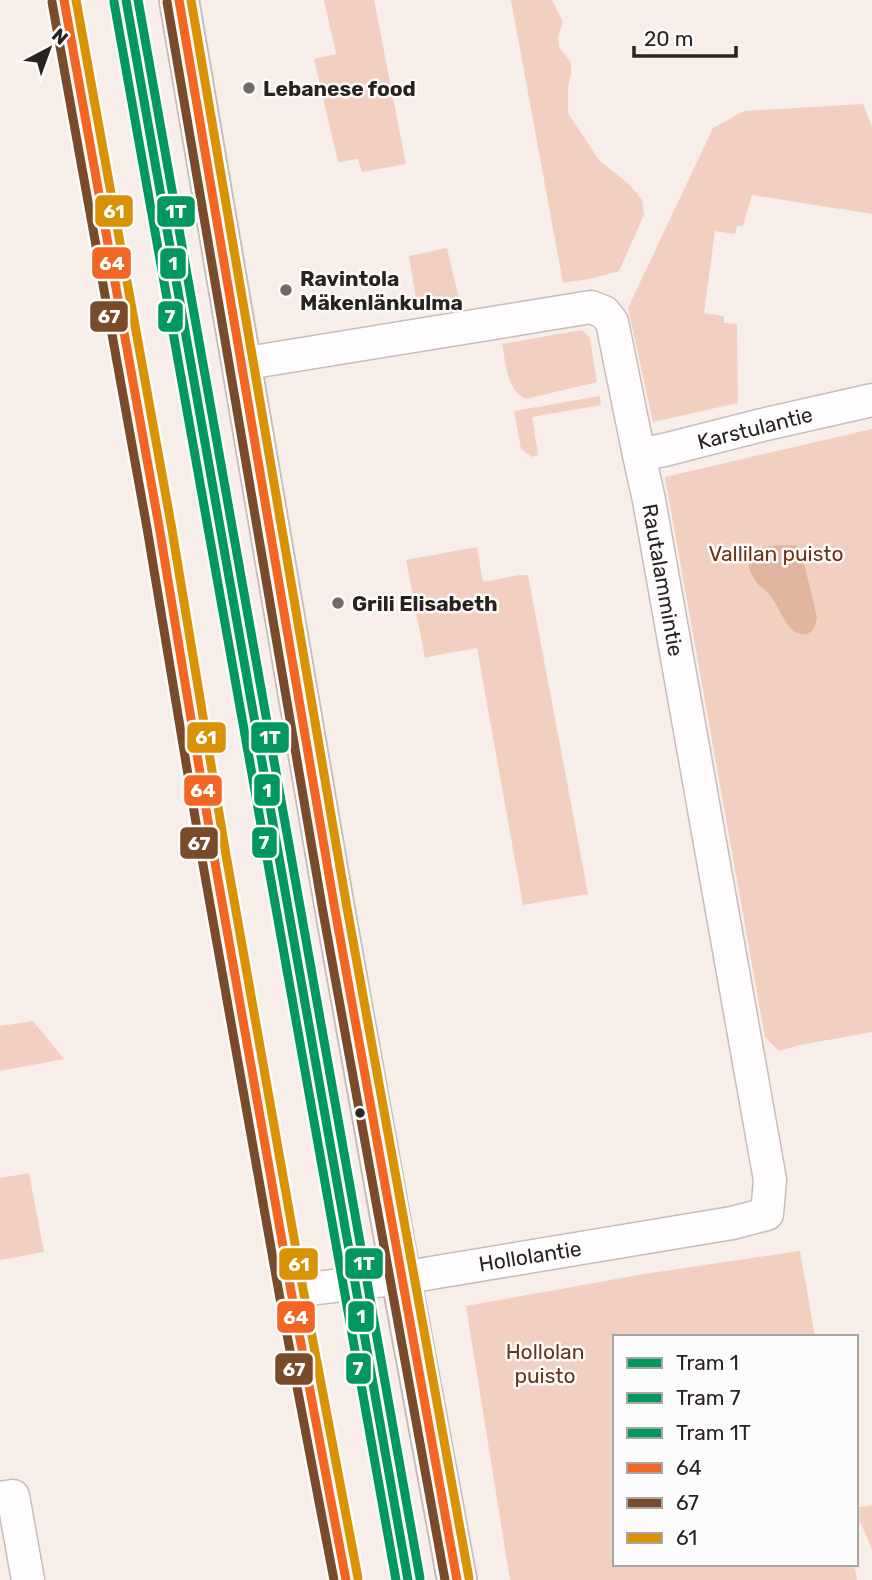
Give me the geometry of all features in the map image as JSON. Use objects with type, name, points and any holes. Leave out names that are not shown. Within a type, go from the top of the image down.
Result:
[{"type":"main road","points":[[179,0],[338,924],[457,1580]]},
{"type":"street","name":"Rautalammintie","points":[[241,364],[591,307],[604,312],[612,322],[649,500],[770,1180],[767,1214]]},
{"type":"street","name":"Karstulantie","points":[[639,455],[872,400]]},
{"type":"street","name":"Hollolantie","points":[[291,1291],[401,1278],[732,1223],[767,1214]]},
{"type":"street","points":[[0,1498],[13,1496],[28,1580]]},
{"type":"green space","points":[[324,0],[374,0],[406,164],[362,172],[358,159],[338,162],[314,59],[336,54]]},
{"type":"green space","points":[[511,0],[552,0],[563,22],[558,37],[559,47],[571,62],[568,113],[599,160],[630,185],[642,200],[644,215],[619,271],[563,283]]},
{"type":"green space","points":[[863,104],[872,127],[872,214],[752,195],[743,226],[737,226],[735,234],[715,231],[704,313],[724,316],[724,323],[737,324],[738,403],[653,422],[628,308],[713,128],[744,111]]},
{"type":"green space","points":[[447,248],[460,303],[418,311],[409,256]]},
{"type":"green space","points":[[581,330],[590,338],[597,382],[526,399],[519,395],[508,375],[502,344]]},
{"type":"green space","points":[[600,396],[601,405],[532,417],[538,455],[532,457],[521,449],[514,411]]},
{"type":"green space","name":"Vallilan puisto","points":[[872,429],[872,1032],[779,1051],[765,1037],[665,477]]},
{"type":"green space","points":[[477,547],[483,582],[528,575],[588,894],[523,905],[477,648],[425,658],[406,560]]},
{"type":"green space","points":[[33,1021],[64,1059],[0,1071],[0,1026]]},
{"type":"green space","points":[[29,1173],[44,1252],[0,1260],[0,1178]]},
{"type":"green space","name":"Hollolan puisto","points":[[800,1251],[815,1335],[613,1335],[613,1566],[854,1566],[857,1580],[510,1580],[466,1306],[644,1274]]},
{"type":"green space","points":[[872,1505],[872,1549],[858,1522],[858,1508]]},
{"type":"shaded area","points":[[796,545],[801,551],[817,617],[813,630],[805,634],[791,629],[769,594],[750,573],[749,567],[751,557],[760,549]]},
{"type":"tram line","name":"1","points":[[126,0],[408,1580]]},
{"type":"tram line","name":"1T","points":[[138,0],[420,1578]]},
{"type":"tram line","name":"7","points":[[114,2],[396,1580]]},
{"type":"transit line","name":"64","points":[[64,0],[159,526],[291,1291],[346,1580]]},
{"type":"transit line","name":"61","points":[[76,0],[171,524],[303,1289],[358,1578]]},
{"type":"transit line","name":"64","points":[[179,0],[335,910],[457,1580]]},
{"type":"transit line","name":"61","points":[[191,0],[347,908],[469,1578]]},
{"type":"transit line","name":"67","points":[[52,2],[147,528],[279,1293],[334,1580]]},
{"type":"transit line","name":"67","points":[[167,2],[323,912],[445,1580]]},
{"type":"place","name":"Lebanese food","points":[[249,88]]},
{"type":"place","name":"Ravintola Mäkenlänkulma","points":[[286,290]]},
{"type":"place","name":"Grili Elisabeth","points":[[338,603]]}]
